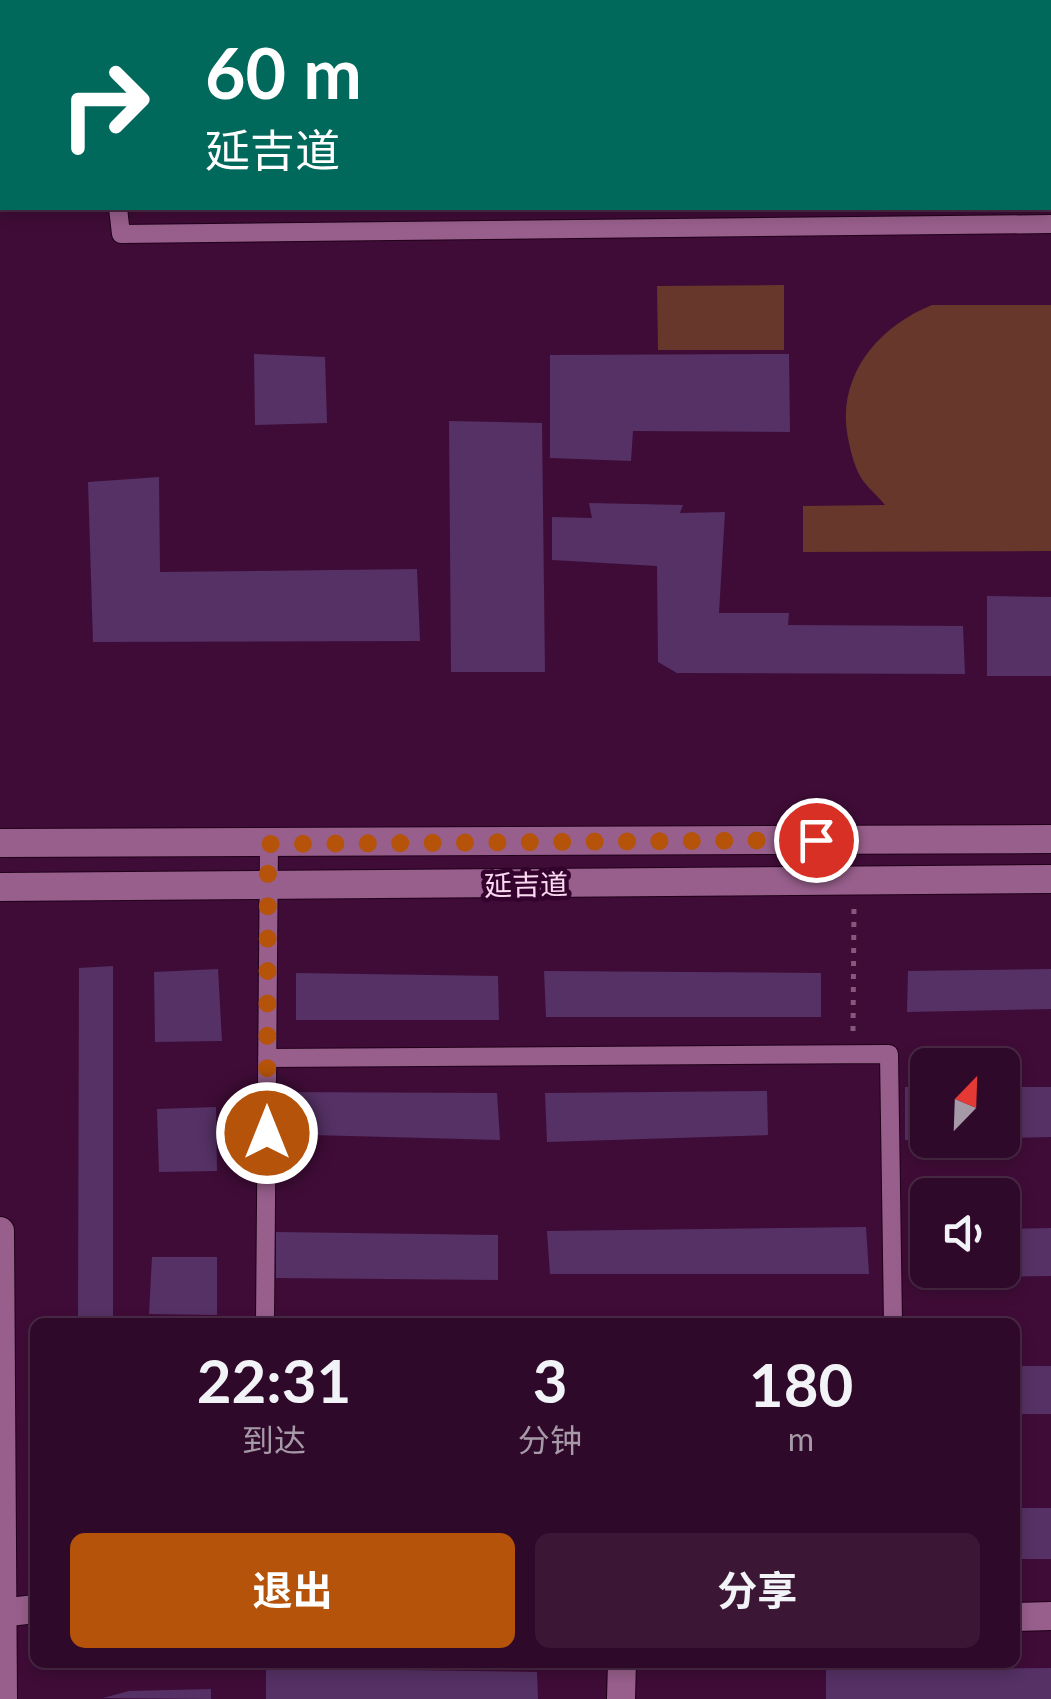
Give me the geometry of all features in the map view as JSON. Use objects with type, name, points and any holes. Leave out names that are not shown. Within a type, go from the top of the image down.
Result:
[{"type":"main road","name":"延吉道","points":[[0,844],[1051,839]]},
{"type":"main road","name":"延吉道","points":[[0,887],[1051,879]]},
{"type":"main road","points":[[0,1231],[3,1699]]},
{"type":"main road","points":[[1020,1600],[1051,1600]]},
{"type":"main road","points":[[2,1619],[30,1611]]},
{"type":"main road","points":[[1020,1616],[1051,1616]]},
{"type":"main road","points":[[2,1619],[30,1623]]},
{"type":"main road","points":[[621,1699],[622,1668]]},
{"type":"lane","points":[[118,210],[121,234],[1051,224]]},
{"type":"lane","points":[[266,1318],[268,844]]},
{"type":"lane","points":[[268,1058],[889,1054],[892,1318]]},
{"type":"path","points":[[853,1054],[854,881]]},
{"type":"shaded area","points":[[784,285],[784,350],[658,350],[657,286]]},
{"type":"shaded area","points":[[932,305],[1051,305],[1051,551],[803,552],[803,506],[885,505],[864,482],[854,461],[846,416],[848,395],[865,357],[878,341],[894,326]]},
{"type":"building","points":[[254,354],[325,357],[327,423],[255,425]]},
{"type":"building","points":[[789,354],[790,432],[633,431],[631,461],[550,458],[550,355]]},
{"type":"building","points":[[449,421],[542,423],[545,672],[451,672]]},
{"type":"building","points":[[159,477],[160,572],[417,569],[420,641],[93,642],[88,482]]},
{"type":"building","points":[[589,503],[683,505],[680,513],[725,512],[719,613],[789,613],[788,625],[963,626],[965,674],[677,673],[658,662],[657,566],[552,560],[552,517],[592,518]]},
{"type":"building","points":[[987,596],[1051,597],[1051,676],[987,676]]},
{"type":"building","points":[[113,966],[113,1318],[78,1318],[79,968]]},
{"type":"building","points":[[218,969],[222,1041],[155,1042],[154,972]]},
{"type":"building","points":[[1051,969],[1051,1009],[907,1012],[908,971]]},
{"type":"building","points":[[544,971],[821,973],[821,1017],[546,1017]]},
{"type":"building","points":[[296,973],[498,976],[499,1020],[296,1020]]},
{"type":"building","points":[[905,1087],[910,1087],[910,1140],[905,1140]]},
{"type":"building","points":[[1020,1087],[1051,1087],[1051,1137],[1020,1138]]},
{"type":"building","points":[[767,1091],[768,1135],[547,1142],[545,1093]]},
{"type":"building","points":[[273,1092],[497,1093],[500,1140],[274,1134]]},
{"type":"building","points":[[216,1107],[217,1171],[159,1172],[157,1109]]},
{"type":"building","points":[[866,1227],[869,1274],[550,1274],[547,1231]]},
{"type":"building","points":[[1051,1228],[1051,1276],[1020,1276],[1020,1229]]},
{"type":"building","points":[[276,1232],[498,1235],[498,1280],[276,1278]]},
{"type":"building","points":[[152,1257],[217,1257],[217,1315],[149,1314]]},
{"type":"building","points":[[1020,1366],[1051,1366],[1051,1414],[1020,1414]]},
{"type":"building","points":[[1020,1508],[1051,1508],[1051,1559],[1020,1559]]},
{"type":"building","points":[[266,1668],[537,1672],[538,1699],[266,1699]]},
{"type":"building","points":[[1051,1668],[1051,1699],[826,1699],[826,1670]]},
{"type":"building","points":[[211,1689],[211,1699],[103,1698],[129,1691]]},
{"type":"route","points":[[267,1133],[268,844],[816,840]]}]
